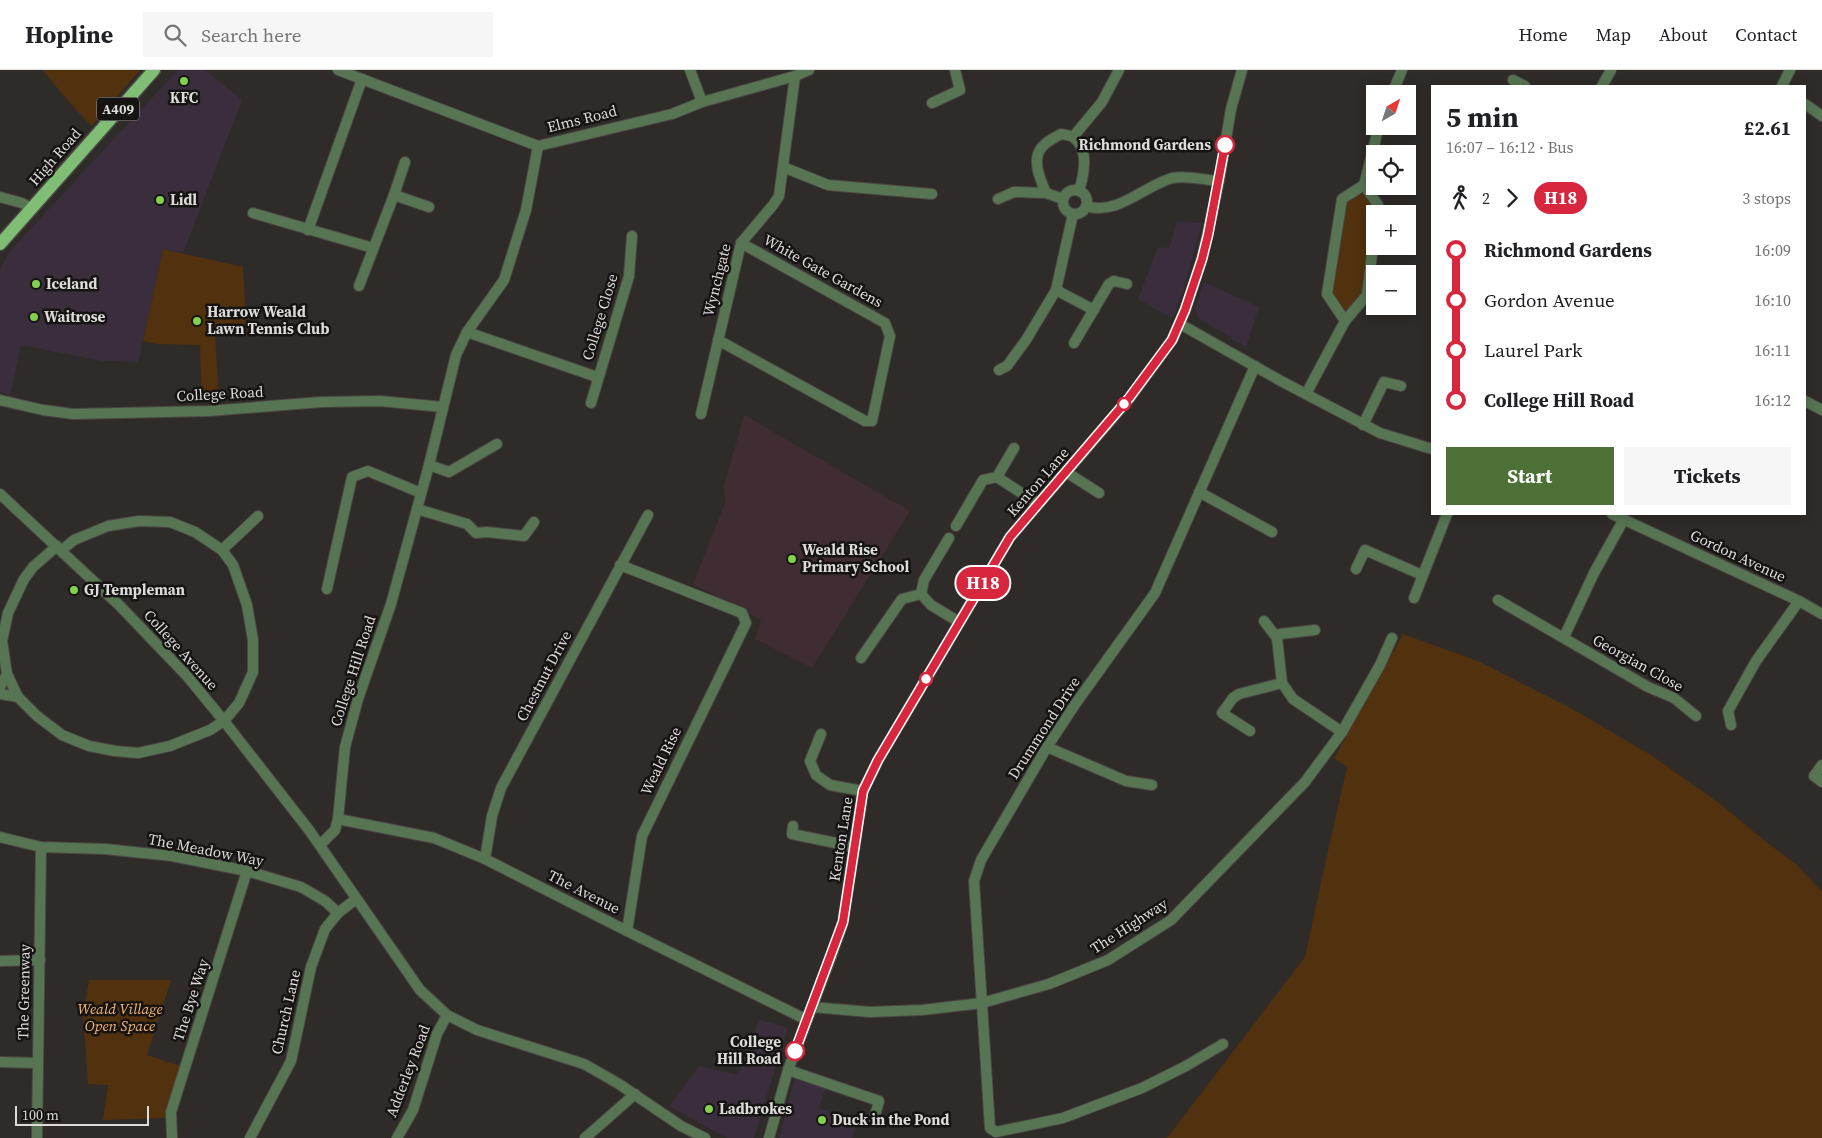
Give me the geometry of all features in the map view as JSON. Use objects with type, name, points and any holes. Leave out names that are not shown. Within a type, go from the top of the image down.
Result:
[{"type":"main road","name":"High Road","points":[[0,244],[154,70]]},
{"type":"street","name":"Elms Road","points":[[338,70],[538,146],[672,114],[702,102],[795,76],[809,70]]},
{"type":"street","points":[[690,70],[702,102]]},
{"type":"street","points":[[932,103],[960,90],[954,70]]},
{"type":"street","points":[[1073,137],[1102,102],[1119,70]]},
{"type":"street","name":"Kenton Lane","points":[[769,1138],[788,1070],[843,922],[863,791],[878,760],[1010,537],[1150,371],[1172,340],[1180,324],[1202,259],[1219,181],[1231,109],[1242,70]]},
{"type":"street","points":[[1396,85],[1402,70]]},
{"type":"street","points":[[1603,85],[1611,70]]},
{"type":"street","points":[[1782,85],[1790,70]]},
{"type":"street","name":"Wynchgate","points":[[701,414],[741,243],[773,205],[778,196],[784,167],[795,76]]},
{"type":"street","points":[[308,230],[362,79]]},
{"type":"street","points":[[1513,80],[1523,85]]},
{"type":"street","points":[[1806,105],[1822,116]]},
{"type":"street","points":[[1046,193],[1038,174],[1037,157],[1043,146],[1061,134],[1073,137],[1081,147],[1085,164],[1079,191]]},
{"type":"street","points":[[1344,321],[1327,294],[1342,199],[1364,185],[1377,135]]},
{"type":"street","name":"College Hill Road","points":[[320,844],[335,830],[338,819],[347,739],[358,698],[391,604],[429,465],[456,354],[467,332],[504,280],[526,210],[538,146]]},
{"type":"street","points":[[359,286],[372,248],[378,240],[405,162]]},
{"type":"street","points":[[784,167],[828,185],[932,194]]},
{"type":"street","points":[[1086,206],[1100,207],[1120,204],[1174,178],[1219,181]]},
{"type":"street","points":[[1364,185],[1378,205]]},
{"type":"street","points":[[1070,191],[1079,191],[1086,199],[1086,206],[1080,212],[1072,214],[1064,206],[1063,199],[1070,191]]},
{"type":"street","points":[[998,199],[1014,192],[1046,193],[1063,199]]},
{"type":"street","points":[[0,196],[31,208]]},
{"type":"street","points":[[394,196],[429,207]]},
{"type":"street","points":[[253,213],[372,248]]},
{"type":"street","points":[[999,370],[1007,366],[1026,340],[1056,290],[1072,214]]},
{"type":"street","name":"College Close","points":[[591,403],[597,377],[629,276],[632,236]]},
{"type":"street","name":"White Gate Gardens","points":[[718,340],[865,422],[872,421],[890,336],[885,324],[741,243]]},
{"type":"street","points":[[1306,394],[1344,321],[1367,295],[1372,255]]},
{"type":"street","points":[[1074,343],[1109,284],[1114,281],[1128,284]]},
{"type":"street","points":[[1056,290],[1094,310]]},
{"type":"street","points":[[1180,324],[1363,425],[1380,433],[1431,449]]},
{"type":"street","name":"College Close","points":[[467,332],[597,377]]},
{"type":"street","name":"Drummond Drive","points":[[1223,1044],[1186,1066],[1142,1088],[1063,1118],[996,1132],[990,1128],[974,881],[981,860],[1047,746],[1155,593],[1255,366]]},
{"type":"street","points":[[1363,425],[1384,382],[1401,386]]},
{"type":"street","name":"College Road","points":[[0,400],[43,410],[73,414],[209,411],[321,402],[380,401],[443,407]]},
{"type":"street","points":[[1806,401],[1822,410]]},
{"type":"street","points":[[429,465],[449,472],[497,444]]},
{"type":"street","points":[[956,526],[983,480],[996,477],[1014,448]]},
{"type":"street","points":[[327,589],[352,477],[368,471],[421,493]]},
{"type":"street","points":[[1066,472],[1099,493]]},
{"type":"street","points":[[996,477],[1038,504]]},
{"type":"street","points":[[1199,492],[1272,532]]},
{"type":"street","name":"College Avenue","points":[[0,494],[119,605],[187,676],[320,844]]},
{"type":"street","points":[[417,509],[467,524],[476,533],[487,532],[524,536],[534,522]]},
{"type":"street","name":"Chestnut Drive","points":[[485,858],[492,816],[501,788],[648,515]]},
{"type":"street","points":[[1414,598],[1447,515]]},
{"type":"street","name":"Gordon Avenue","points":[[1614,515],[1799,601],[1822,614]]},
{"type":"street","points":[[222,550],[258,516]]},
{"type":"street","points":[[1564,637],[1594,574],[1624,519]]},
{"type":"street","points":[[140,521],[170,522],[195,532],[222,550],[232,565],[247,605],[254,640],[253,672],[239,703],[224,721],[210,730],[170,746],[138,753],[115,752],[89,746],[62,735],[37,716],[18,697],[7,674],[2,641],[8,613],[24,579],[33,567],[60,548],[108,526],[140,521]]},
{"type":"street","points":[[921,594],[924,580],[949,538]]},
{"type":"street","points":[[1356,569],[1365,550],[1422,575]]},
{"type":"street","name":"Weald Rise","points":[[620,565],[742,613],[746,623],[642,836],[627,931]]},
{"type":"street","points":[[921,594],[931,605],[959,622]]},
{"type":"street","points":[[861,658],[902,599],[921,594]]},
{"type":"street","name":"Georgian Close","points":[[1498,600],[1648,687],[1674,698],[1696,716]]},
{"type":"street","points":[[1731,725],[1728,711],[1756,661],[1799,601]]},
{"type":"street","points":[[1264,621],[1277,638],[1282,683],[1292,699],[1342,732]]},
{"type":"street","points":[[1277,638],[1280,634],[1315,630]]},
{"type":"street","name":"The Highway","points":[[812,1007],[870,1012],[922,1010],[982,1003],[1049,984],[1108,960],[1171,920],[1305,782],[1342,732],[1380,665],[1392,638]]},
{"type":"street","points":[[0,688],[7,674]]},
{"type":"street","points":[[1250,731],[1222,713],[1233,698],[1239,694],[1282,683]]},
{"type":"street","points":[[0,694],[18,697]]},
{"type":"street","points":[[821,734],[810,761],[816,775],[830,785],[863,791]]},
{"type":"street","points":[[1047,746],[1126,781],[1152,785]]},
{"type":"street","points":[[1822,766],[1814,776],[1822,782]]},
{"type":"street","name":"The Avenue","points":[[338,819],[434,838],[485,858],[807,1020]]},
{"type":"street","points":[[793,826],[792,834],[855,847]]},
{"type":"street","name":"The Meadow Way","points":[[0,837],[41,847],[105,849],[172,856],[247,871],[300,887],[325,901],[338,914]]},
{"type":"street","points":[[320,844],[420,990],[447,1015],[477,1030],[584,1064],[635,1094],[681,1126],[705,1138]]},
{"type":"street","name":"The Greenway","points":[[37,1138],[41,847]]},
{"type":"street","name":"The Bye Way","points":[[172,1138],[171,1112],[247,871]]},
{"type":"street","name":"Church Lane","points":[[250,1138],[291,1062],[311,967],[325,929],[338,914],[356,899]]},
{"type":"street","points":[[0,961],[40,960]]},
{"type":"street","name":"Adderley Road","points":[[397,1138],[413,1110],[437,1034],[447,1015]]},
{"type":"street","points":[[0,1062],[38,1063]]},
{"type":"street","points":[[788,1070],[879,1101],[874,1119]]},
{"type":"street","points":[[585,1138],[635,1094]]},
{"type":"shaded area","points":[[178,70],[205,70],[242,100],[183,253],[163,249],[138,362],[102,361],[21,345],[10,395],[0,392],[0,271],[3,263],[10,251]]},
{"type":"shaded area","points":[[1177,221],[1202,223],[1184,288],[1172,318],[1138,299],[1158,247],[1169,248]]},
{"type":"shaded area","points":[[1204,282],[1259,307],[1246,347],[1198,318],[1195,308]]},
{"type":"shaded area","name":"Weald Rise Primary School","points":[[744,415],[910,511],[812,668],[755,639],[761,620],[693,584],[725,503],[724,486]]},
{"type":"shaded area","points":[[759,1019],[788,1028],[754,1138],[727,1138],[669,1106],[699,1066],[738,1075]]},
{"type":"shaded area","points":[[795,1077],[826,1088],[819,1108],[858,1122],[852,1138],[779,1138]]},
{"type":"green space","points":[[42,70],[140,70],[92,126]]},
{"type":"green space","points":[[1362,192],[1370,205],[1366,205],[1366,255],[1368,255],[1363,290],[1346,312],[1330,293],[1346,201]]},
{"type":"green space","name":"Harrow Weald Lawn Tennis Club","points":[[163,249],[243,267],[247,336],[215,333],[219,401],[202,401],[200,345],[157,344],[143,341]]},
{"type":"green space","points":[[1403,634],[1478,661],[1569,707],[1651,755],[1719,803],[1797,865],[1822,892],[1822,1138],[1167,1138],[1305,957],[1347,767],[1334,758]]},
{"type":"green space","name":"Weald Village Open Space","points":[[89,980],[171,980],[147,1055],[180,1066],[165,1118],[103,1120],[108,1085],[88,1084],[83,1016]]},
{"type":"bus line","name":"H18","points":[[795,1051],[843,922],[863,791],[878,760],[1010,537],[1129,398],[1172,340],[1180,324],[1202,259],[1225,145]]},
{"type":"place","name":"KFC","points":[[184,81]]},
{"type":"place","name":"Richmond Gardens","points":[[1225,145]]},
{"type":"place","name":"Lidl","points":[[160,200]]},
{"type":"place","name":"Iceland","points":[[36,284]]},
{"type":"place","name":"Waitrose","points":[[34,317]]},
{"type":"place","name":"Harrow Weald Lawn Tennis Club","points":[[197,321]]},
{"type":"place","name":"Weald Rise Primary School","points":[[792,559]]},
{"type":"place","name":"GJ Templeman","points":[[74,590]]},
{"type":"place","name":"College Hill Road","points":[[795,1051]]},
{"type":"place","name":"Ladbrokes","points":[[709,1109]]},
{"type":"place","name":"Duck in the Pond","points":[[822,1120]]}]
